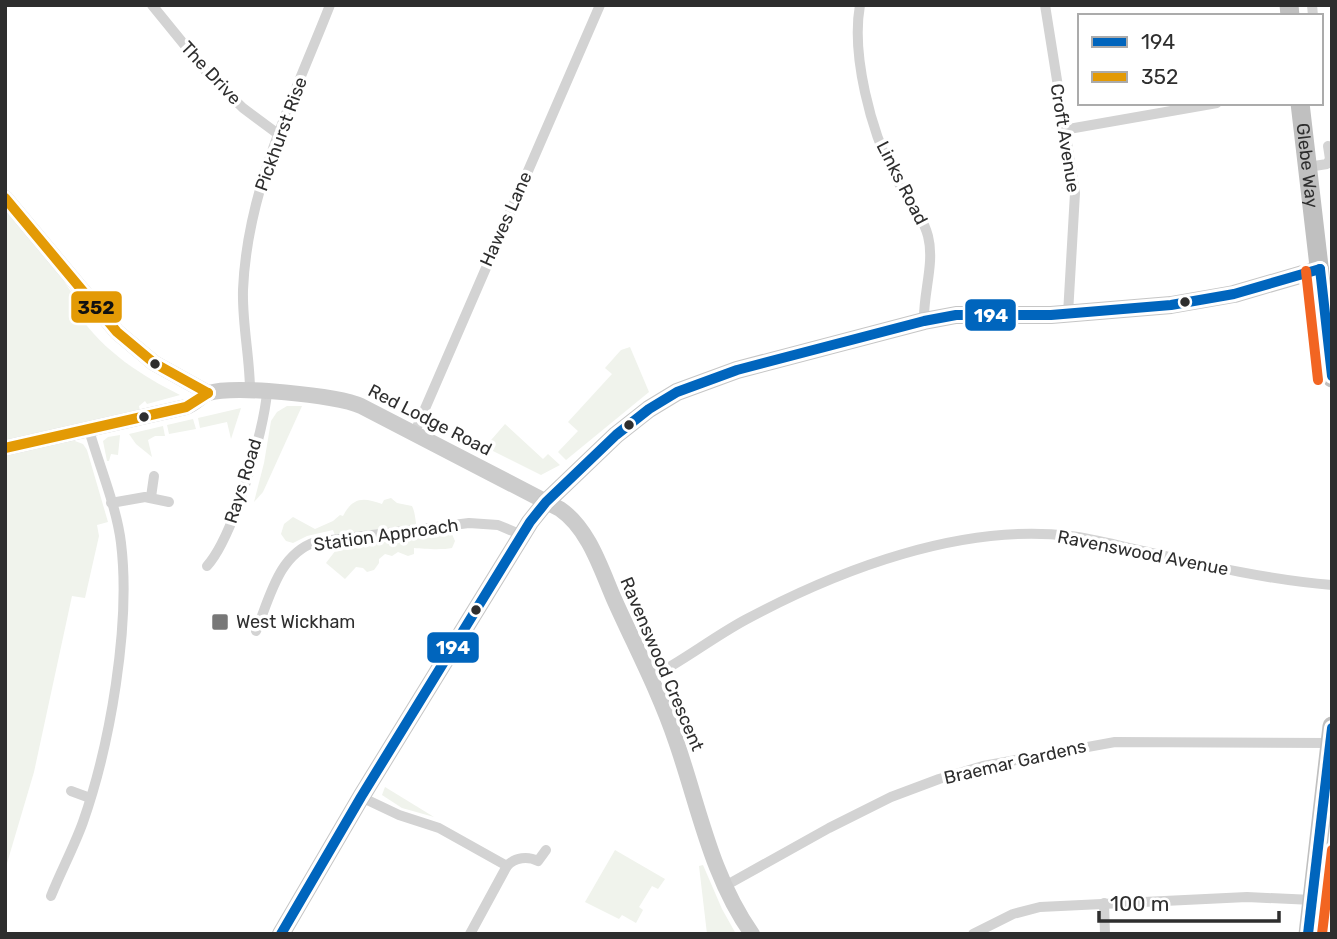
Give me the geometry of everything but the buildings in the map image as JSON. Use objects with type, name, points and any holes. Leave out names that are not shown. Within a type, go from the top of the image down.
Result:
[{"type":"highway","name":"Glebe Way","points":[[1300,105],[1326,268],[1332,378]]},
{"type":"highway","points":[[1308,934],[1331,734]]},
{"type":"main road","points":[[281,934],[522,535],[546,502],[617,435],[649,409],[677,392],[737,370],[924,321],[957,315],[1068,314],[1200,301],[1326,268]]},
{"type":"street","name":"The Drive","points":[[152,5],[209,75],[243,108],[278,134]]},
{"type":"street","name":"Pickhurst Rise","points":[[250,391],[244,320],[246,257],[258,197],[278,134],[330,5]]},
{"type":"street","name":"Hawes Lane","points":[[414,433],[600,5]]},
{"type":"street","name":"Links Road","points":[[860,5],[857,49],[873,119],[890,166],[925,226],[929,240],[924,321]]},
{"type":"street","name":"Croft Avenue","points":[[1045,5],[1075,202],[1068,314]]},
{"type":"street","points":[[1063,130],[1206,105]]},
{"type":"street","points":[[1308,167],[1327,164],[1330,159],[1328,146]]},
{"type":"street","points":[[5,198],[117,332],[154,363],[208,393]]},
{"type":"street","name":"Red Lodge Road","points":[[5,448],[190,406],[208,393],[250,391],[340,398],[361,406],[546,502]]},
{"type":"street","name":"Rays Road","points":[[207,566],[222,545],[243,489],[267,392]]},
{"type":"street","points":[[51,895],[82,826],[90,799],[107,731],[120,637],[122,546],[89,430]]},
{"type":"street","points":[[151,497],[154,476]]},
{"type":"street","points":[[111,503],[138,497],[169,502]]},
{"type":"street","name":"Ravenswood Crescent","points":[[546,502],[568,514],[582,531],[672,730],[707,842],[725,886],[752,934]]},
{"type":"street","name":"Station Approach","points":[[256,631],[283,567],[290,557],[309,544],[322,540],[470,523],[498,525],[522,535]]},
{"type":"street","name":"Ravenswood Avenue","points":[[650,678],[745,620],[844,575],[900,556],[985,536],[1042,534],[1087,538],[1256,576],[1332,585]]},
{"type":"street","name":"Braemar Gardens","points":[[725,886],[891,797],[983,766],[1115,742],[1331,734]]},
{"type":"street","points":[[71,791],[90,799]]},
{"type":"street","points":[[362,797],[439,828],[507,866]]},
{"type":"street","points":[[472,933],[507,866],[514,860],[527,858],[538,861],[545,850]]},
{"type":"street","points":[[973,934],[1027,909],[1247,897],[1313,900]]},
{"type":"street","points":[[1104,903],[1105,934]]},
{"type":"shaded area","points":[[5,210],[62,277],[73,295],[78,313],[100,340],[138,371],[180,395],[147,404],[145,401],[139,406],[140,411],[72,427],[75,441],[83,444],[87,450],[108,522],[97,525],[99,536],[85,598],[72,596],[34,772],[5,870]]},
{"type":"shaded area","points":[[630,347],[649,392],[566,460],[558,452],[578,431],[568,422],[612,374],[605,368],[621,350]]},
{"type":"shaded area","points":[[287,406],[302,406],[263,492],[254,502],[271,421],[277,412]]},
{"type":"shaded area","points":[[241,408],[231,439],[227,422],[200,428],[198,418]]},
{"type":"shaded area","points":[[193,419],[196,429],[169,434],[167,425]]},
{"type":"shaded area","points":[[505,424],[543,459],[548,454],[560,465],[541,475],[485,447]]},
{"type":"shaded area","points":[[163,426],[165,436],[155,436],[148,440],[152,457],[136,444],[129,434]]},
{"type":"shaded area","points":[[120,435],[118,455],[111,454],[107,461],[103,441],[108,437]]},
{"type":"shaded area","points":[[391,498],[397,503],[412,506],[418,533],[444,529],[451,532],[455,541],[452,548],[414,548],[414,554],[408,556],[398,552],[392,556],[385,554],[379,559],[374,570],[367,572],[356,567],[345,579],[326,563],[339,546],[333,530],[307,536],[293,543],[286,541],[281,534],[284,524],[293,517],[315,529],[340,515],[343,516],[351,505],[359,500],[382,504],[384,500]]},
{"type":"shaded area","points":[[385,787],[434,817],[402,808],[382,795]]},
{"type":"shaded area","points":[[615,850],[665,879],[658,889],[652,886],[639,907],[643,910],[636,923],[622,915],[619,919],[585,902]]},
{"type":"shaded area","points":[[703,865],[736,934],[707,934],[699,866]]},
{"type":"transit line","name":"352","points":[[5,198],[117,332],[154,363],[208,393]]},
{"type":"transit line","name":"194","points":[[1320,269],[1332,376]]},
{"type":"transit line","name":"194","points":[[281,934],[361,797],[530,522],[546,502],[616,435],[649,409],[677,392],[737,370],[924,321],[956,315],[1051,315],[1171,305],[1234,294],[1320,269]]},
{"type":"transit line","points":[[1306,271],[1318,380]]},
{"type":"transit line","name":"352","points":[[5,448],[186,407],[208,393]]},
{"type":"transit line","name":"194","points":[[1308,934],[1332,728]]},
{"type":"transit line","points":[[1322,934],[1332,850]]},
{"type":"place","name":"West Wickham","points":[[220,622]]}]
